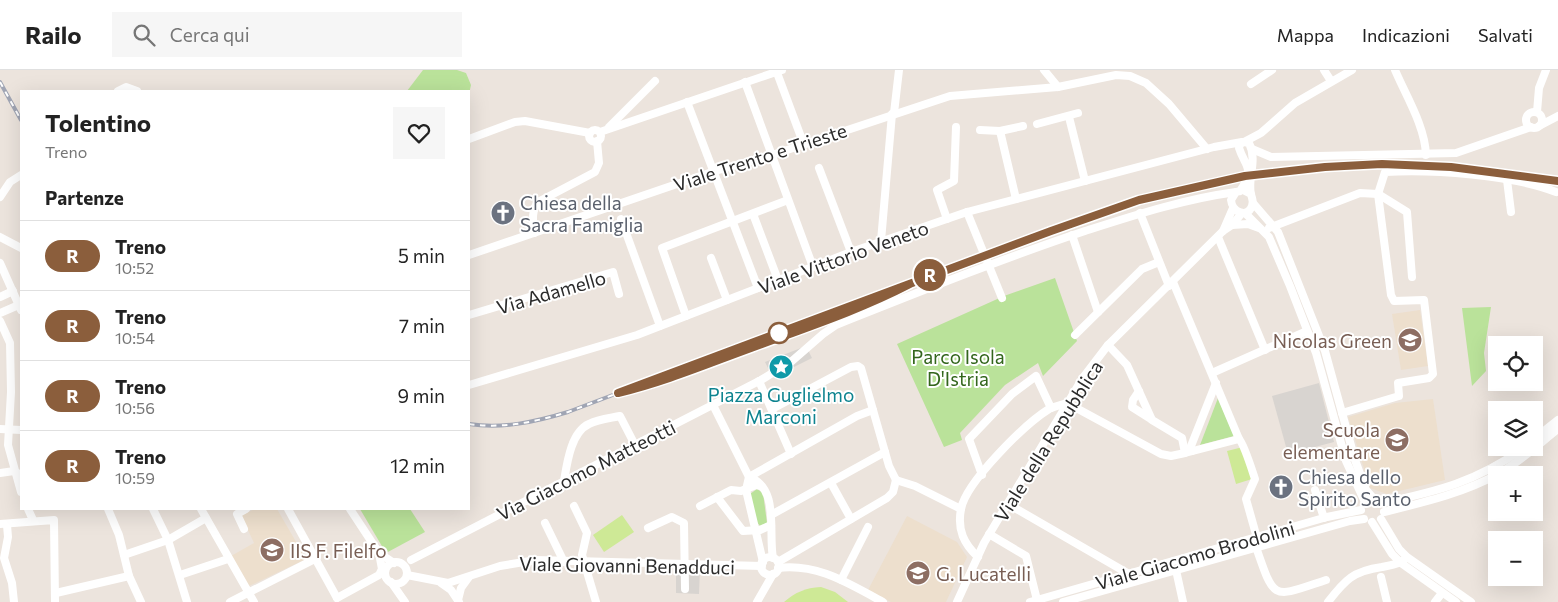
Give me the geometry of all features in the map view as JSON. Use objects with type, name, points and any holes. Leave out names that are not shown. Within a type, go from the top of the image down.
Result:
[{"type":"street","points":[[881,242],[899,70]]},
{"type":"street","points":[[1044,70],[1058,87]]},
{"type":"street","points":[[1251,84],[1272,70]]},
{"type":"street","points":[[1324,70],[1331,81]]},
{"type":"street","points":[[1232,206],[1232,197],[1247,180],[1248,172],[1239,146],[1260,133],[1295,103],[1352,70]]},
{"type":"street","points":[[1395,70],[1414,113],[1426,155]]},
{"type":"street","points":[[1540,126],[1542,122],[1538,113],[1539,88],[1546,70]]},
{"type":"street","points":[[470,139],[515,122],[526,121],[590,133],[594,130],[604,130],[779,71],[804,145]]},
{"type":"street","name":"Viale Trento e Trieste","points":[[470,255],[715,171],[804,145],[950,96],[1058,87],[1116,75],[1130,76],[1146,84],[1169,104],[1207,149]]},
{"type":"street","points":[[597,141],[604,130],[655,81]]},
{"type":"street","points":[[745,82],[813,267]]},
{"type":"street","points":[[120,90],[126,87],[134,90]]},
{"type":"street","points":[[687,102],[715,171],[758,288]]},
{"type":"street","points":[[1037,124],[1069,117],[1078,113]]},
{"type":"street","points":[[1529,124],[1529,114],[1538,113],[1556,117]]},
{"type":"street","points":[[1069,117],[1084,181]]},
{"type":"street","points":[[1252,149],[1271,157],[1426,155],[1467,151],[1529,124],[1540,126],[1556,117]]},
{"type":"street","points":[[980,130],[1000,131],[1023,126]]},
{"type":"street","points":[[947,219],[937,190],[954,181],[956,127]]},
{"type":"street","points":[[1000,131],[1016,199]]},
{"type":"street","points":[[590,133],[592,140],[597,141]]},
{"type":"street","points":[[534,233],[534,207],[538,202],[595,172],[600,163],[597,141]]},
{"type":"street","points":[[1243,142],[1250,143],[1252,149],[1254,168],[1251,194],[1253,203],[1278,232],[1316,328],[1366,490],[1374,499],[1382,503],[1433,496],[1474,478],[1512,456]]},
{"type":"street","name":"Viale Vittorio Veneto","points":[[470,385],[660,326],[851,252],[967,212],[1221,145],[1243,142]]},
{"type":"street","points":[[1221,145],[1240,152]]},
{"type":"street","points":[[1254,168],[1258,163],[1271,157]]},
{"type":"street","points":[[819,168],[851,252]]},
{"type":"street","points":[[1342,413],[1399,396],[1398,382],[1432,377],[1424,300],[1394,301],[1378,194],[1385,172],[1408,171],[1507,180],[1540,185],[1556,192]]},
{"type":"street","points":[[0,196],[10,182],[20,176]]},
{"type":"street","points":[[1507,180],[1511,212]]},
{"type":"street","points":[[791,454],[760,381],[792,361],[836,325],[988,264],[1140,213],[1200,196],[1238,191],[1251,194]]},
{"type":"street","points":[[1265,231],[1273,226],[1360,193],[1378,194],[1407,212],[1412,277]]},
{"type":"street","points":[[1218,194],[1265,231],[1290,286],[1307,331],[1346,461],[1363,506],[1364,518],[1372,522],[1400,563],[1456,602]]},
{"type":"street","points":[[686,316],[662,248],[788,200]]},
{"type":"street","points":[[1243,213],[1251,209],[1253,203]]},
{"type":"street","name":"Viale della Repubblica","points":[[1220,234],[1232,206]]},
{"type":"street","points":[[967,212],[1002,298]]},
{"type":"street","points":[[1140,213],[1160,262],[1212,373],[1240,439],[1244,444],[1248,464],[1255,479],[1246,499],[1257,538]]},
{"type":"street","name":"Viale della Repubblica","points":[[957,602],[990,534],[1082,379],[1108,345],[1243,213]]},
{"type":"street","points":[[753,214],[778,280]]},
{"type":"street","points":[[621,219],[660,326]]},
{"type":"street","points":[[1232,225],[1248,224],[1265,231]]},
{"type":"street","points":[[1220,234],[1265,350]]},
{"type":"street","points":[[1072,236],[1098,312]]},
{"type":"street","points":[[0,238],[20,248]]},
{"type":"street","points":[[711,258],[726,300]]},
{"type":"street","points":[[1075,335],[1142,269],[1160,262]]},
{"type":"street","points":[[0,263],[20,304]]},
{"type":"street","name":"Via Adamello","points":[[470,315],[613,272],[619,294]]},
{"type":"street","points":[[0,297],[13,291]]},
{"type":"street","points":[[0,313],[20,306]]},
{"type":"street","points":[[0,322],[10,343],[12,392],[10,410],[4,429],[19,474],[17,484],[20,490]]},
{"type":"street","points":[[1212,373],[1307,331]]},
{"type":"street","points":[[1108,345],[1127,365],[1152,420]]},
{"type":"street","points":[[757,602],[776,565],[890,495],[896,480],[889,466],[865,379],[861,368],[858,366],[851,367],[772,408]]},
{"type":"street","points":[[982,475],[969,440],[1012,394],[1036,376],[1051,408]]},
{"type":"street","name":"Via Giacomo Matteotti","points":[[402,570],[411,560],[760,381]]},
{"type":"street","points":[[1189,452],[1216,383]]},
{"type":"street","points":[[12,392],[20,388]]},
{"type":"street","points":[[1326,392],[1336,390]]},
{"type":"street","points":[[1139,391],[1133,400],[1132,407],[1182,438],[1189,452]]},
{"type":"street","points":[[978,557],[962,539],[961,509],[974,483],[1024,428],[1051,408],[1067,403],[1152,450],[1171,456],[1240,439]]},
{"type":"street","points":[[713,405],[749,477],[761,486],[768,496],[776,565]]},
{"type":"street","points":[[0,410],[10,410]]},
{"type":"street","points":[[764,586],[762,566],[746,490],[749,477],[857,416],[873,410]]},
{"type":"street","points":[[564,481],[575,438],[581,428],[590,423],[620,416],[635,445]]},
{"type":"street","points":[[1543,432],[1558,420]]},
{"type":"street","points":[[4,429],[20,430]]},
{"type":"street","points":[[1372,522],[1380,519],[1384,512],[1433,496],[1477,485],[1502,472],[1558,429]]},
{"type":"street","points":[[771,515],[885,452]]},
{"type":"street","points":[[874,459],[881,460],[889,466]]},
{"type":"street","points":[[0,473],[19,474]]},
{"type":"street","points":[[896,480],[908,483],[961,509]]},
{"type":"street","points":[[830,483],[851,519]]},
{"type":"street","points":[[700,506],[731,490],[746,490],[756,485],[761,486]]},
{"type":"street","points":[[1315,490],[1324,518]]},
{"type":"street","points":[[718,497],[743,531],[755,532],[767,529],[771,525]]},
{"type":"street","points":[[1363,506],[1374,499]]},
{"type":"street","points":[[1382,503],[1384,512]]},
{"type":"street","points":[[1008,504],[1129,574]]},
{"type":"street","points":[[574,506],[587,533],[582,548],[583,563],[596,602]]},
{"type":"street","name":"Viale Giacomo Brodolini","points":[[1034,601],[1363,506]]},
{"type":"street","points":[[28,510],[33,520]]},
{"type":"street","points":[[108,510],[119,534],[129,576],[139,602]]},
{"type":"street","points":[[153,510],[168,540],[186,599]]},
{"type":"street","points":[[201,510],[223,545],[228,558],[254,602]]},
{"type":"street","points":[[244,510],[237,514],[244,529]]},
{"type":"street","points":[[289,510],[336,600],[373,580],[382,568],[380,557],[351,510]]},
{"type":"street","points":[[294,519],[298,510]]},
{"type":"street","points":[[648,528],[667,517],[677,517],[682,520],[686,527],[685,588]]},
{"type":"street","points":[[124,555],[168,540],[206,518]]},
{"type":"street","name":"Viale Giacomo Brodolini","points":[[1063,602],[1076,600],[1256,547],[1364,518]]},
{"type":"street","points":[[1380,519],[1399,549],[1407,557],[1471,602]]},
{"type":"street","points":[[14,602],[12,583],[4,558],[8,537],[3,525],[33,520],[54,520],[53,568],[56,593],[55,602]]},
{"type":"street","points":[[545,523],[564,562]]},
{"type":"street","points":[[841,580],[868,527]]},
{"type":"street","points":[[990,534],[1026,556],[1034,601]]},
{"type":"street","points":[[1256,547],[1269,584],[1276,592],[1284,594],[1326,580]]},
{"type":"street","points":[[380,557],[402,570]]},
{"type":"street","points":[[1328,602],[1351,576],[1368,569],[1400,563],[1407,557]]},
{"type":"street","points":[[180,575],[228,558]]},
{"type":"street","points":[[762,566],[768,558],[776,565]]},
{"type":"street","points":[[230,602],[315,560]]},
{"type":"street","name":"Viale Giovanni Benadduci","points":[[402,570],[444,583],[520,561],[762,566]]},
{"type":"street","points":[[762,566],[776,565],[812,569],[841,580],[883,602]]},
{"type":"street","points":[[402,570],[386,570],[390,581],[405,602]]},
{"type":"street","points":[[373,580],[390,581],[398,584],[402,570]]},
{"type":"street","points":[[400,593],[402,570]]},
{"type":"street","points":[[1176,570],[1184,602]]},
{"type":"street","points":[[56,593],[129,576]]},
{"type":"street","points":[[459,601],[461,588],[469,576]]},
{"type":"street","points":[[1381,577],[1387,602]]},
{"type":"street","points":[[444,583],[459,601]]},
{"type":"street","points":[[1435,602],[1442,593]]},
{"type":"shaded area","name":"Nicolas Green","points":[[1420,310],[1428,366],[1401,370],[1392,314]]},
{"type":"shaded area","name":"Piazza Guglielmo Marconi","points":[[806,346],[812,358],[762,383],[770,372],[765,362]]},
{"type":"shaded area","points":[[1319,383],[1334,442],[1288,454],[1272,396]]},
{"type":"shaded area","name":"Scuola elementare","points":[[1433,399],[1445,480],[1387,494],[1370,488],[1348,417],[1395,403]]},
{"type":"shaded area","name":"IIS F. Filelfo","points":[[253,510],[278,510],[306,559],[247,587],[231,556],[254,543],[241,515]]},
{"type":"shaded area","name":"G. Lucatelli","points":[[907,516],[957,542],[967,557],[946,602],[891,602],[868,590]]},
{"type":"shaded area","points":[[683,568],[700,569],[699,594],[676,593],[676,570],[683,570]]},
{"type":"green space","points":[[423,70],[457,70],[466,73],[471,85],[470,90],[408,90]]},
{"type":"green space","name":"Parco Isola D'Istria","points":[[1055,278],[1077,341],[1043,376],[1038,363],[1005,385],[960,433],[962,440],[944,447],[897,344],[1004,296]]},
{"type":"green space","points":[[1491,307],[1484,353],[1486,371],[1472,386],[1462,308]]},
{"type":"green space","points":[[1218,398],[1234,436],[1200,445]]},
{"type":"green space","points":[[1243,447],[1252,479],[1236,484],[1227,451]]},
{"type":"green space","points":[[757,489],[763,493],[767,523],[760,526],[756,521],[750,494]]},
{"type":"green space","points":[[361,510],[411,510],[425,532],[386,553]]},
{"type":"green space","points":[[622,515],[634,532],[604,552],[593,535]]},
{"type":"green space","points":[[821,587],[835,592],[848,602],[784,602],[801,591]]},
{"type":"railway","points":[[0,82],[20,118]]},
{"type":"railway","points":[[470,424],[494,426],[519,424],[568,412],[997,249],[1139,200],[1245,176],[1325,167],[1382,164],[1451,167],[1558,181]]},
{"type":"train","name":"R","points":[[910,284],[885,297],[780,337],[652,384],[618,393],[998,249],[1139,200],[1245,176],[1325,167],[1382,164],[1451,167],[1501,172],[1558,181]]},
{"type":"place","name":"Chiesa della Sacra Famiglia","points":[[503,213]]},
{"type":"place","name":"Nicolas Green","points":[[1410,340]]},
{"type":"place","name":"Piazza Guglielmo Marconi","points":[[781,367]]},
{"type":"place","name":"Scuola elementare","points":[[1397,440]]},
{"type":"place","name":"Chiesa dello Spirito Santo","points":[[1281,487]]},
{"type":"place","name":"IIS F. Filelfo","points":[[272,550]]},
{"type":"place","name":"G. Lucatelli","points":[[918,573]]}]
